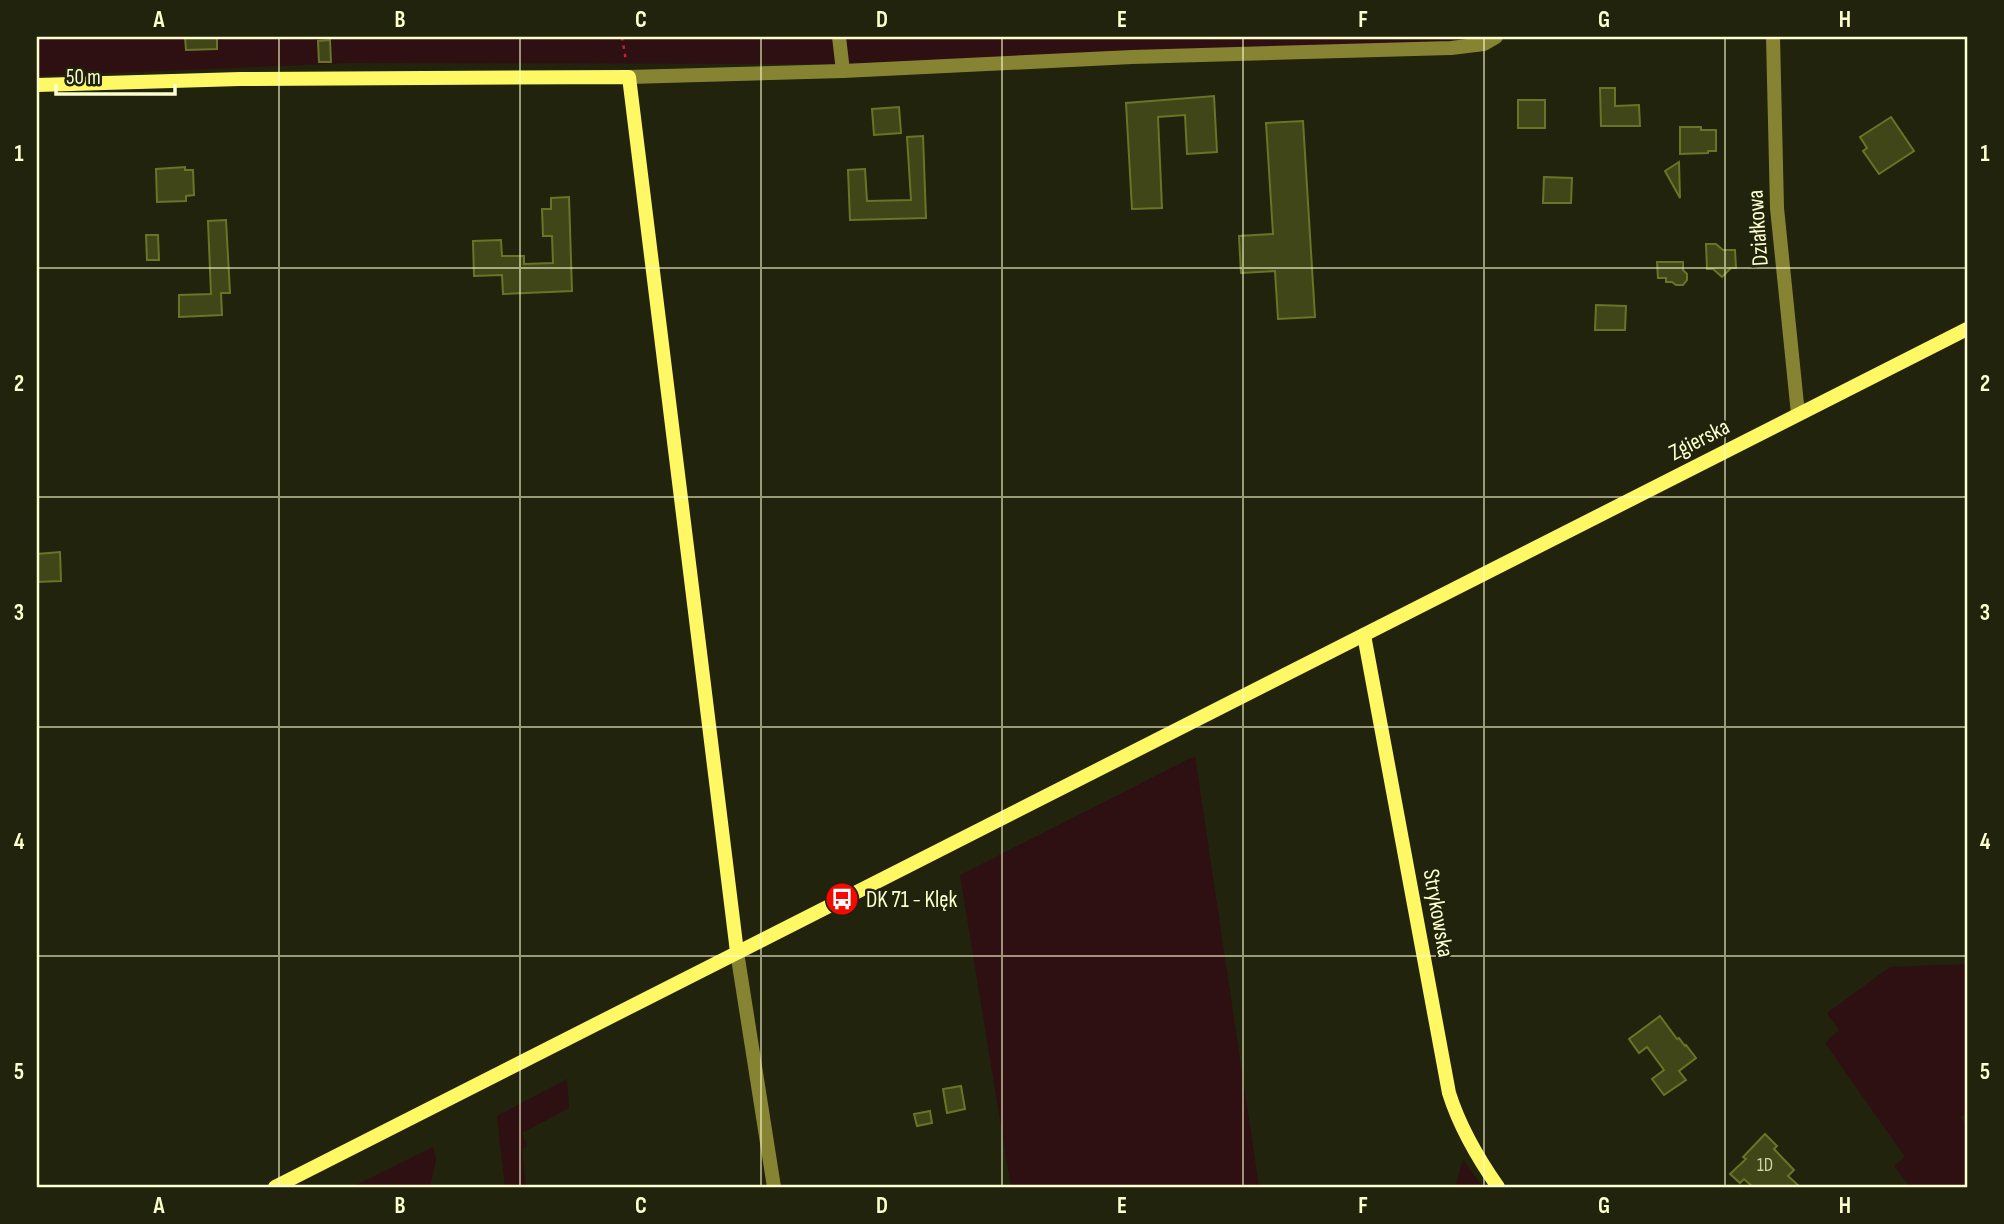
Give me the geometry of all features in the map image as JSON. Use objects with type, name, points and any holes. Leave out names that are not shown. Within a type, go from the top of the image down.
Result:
[{"type":"street","points":[[839,37],[843,71]]},
{"type":"street","points":[[37,85],[240,79],[629,77],[843,71],[1132,57],[1451,48],[1484,44],[1496,37]]},
{"type":"street","name":"Działkowa","points":[[1773,37],[1777,208],[1798,414]]},
{"type":"street","points":[[629,77],[737,952],[774,1187]]},
{"type":"street","name":"Zgierska","points":[[275,1187],[1967,328]]},
{"type":"street","name":"Strykowska","points":[[1364,635],[1449,1093],[1455,1113],[1474,1152],[1498,1187]]},
{"type":"path","points":[[622,37],[629,77]]},
{"type":"shaded area","points":[[37,37],[1482,37],[1475,42],[1213,49],[848,64],[349,63],[37,76]]},
{"type":"shaded area","points":[[1195,756],[1259,1187],[1011,1187],[960,875]]},
{"type":"shaded area","points":[[1967,964],[1967,1113],[1961,1117],[1967,1126],[1967,1187],[1910,1187],[1894,1166],[1905,1157],[1825,1043],[1839,1030],[1827,1013],[1890,967]]},
{"type":"shaded area","points":[[567,1079],[569,1108],[522,1133],[527,1146],[522,1149],[526,1187],[505,1187],[497,1116]]},
{"type":"shaded area","points":[[433,1147],[436,1160],[430,1187],[352,1187]]},
{"type":"shaded area","points":[[1463,1160],[1483,1187],[1455,1187]]},
{"type":"building","points":[[185,37],[217,37],[217,49],[186,50]]},
{"type":"building","points":[[330,40],[331,62],[319,62],[318,41]]},
{"type":"building","points":[[1600,88],[1615,88],[1615,106],[1639,105],[1640,126],[1601,126]]},
{"type":"building","points":[[1214,96],[1217,152],[1187,154],[1185,115],[1158,117],[1162,208],[1132,209],[1126,103]]},
{"type":"building","points":[[1518,100],[1545,100],[1545,128],[1518,128]]},
{"type":"building","points":[[899,107],[901,133],[874,135],[872,109]]},
{"type":"building","points":[[1891,117],[1914,151],[1879,174],[1863,151],[1867,148],[1860,137]]},
{"type":"building","points":[[1303,121],[1315,317],[1278,319],[1275,271],[1241,273],[1239,236],[1273,234],[1266,123]]},
{"type":"building","points":[[1680,127],[1716,130],[1716,151],[1680,154]]},
{"type":"building","points":[[923,136],[926,218],[850,220],[848,170],[865,169],[867,201],[911,200],[907,137]]},
{"type":"building","points":[[1679,162],[1680,198],[1665,171]]},
{"type":"building","points":[[185,167],[185,170],[193,170],[194,195],[186,196],[186,201],[157,202],[156,169]]},
{"type":"building","points":[[1544,177],[1572,178],[1571,203],[1543,203]]},
{"type":"building","points":[[569,197],[572,291],[503,294],[502,275],[474,276],[473,241],[501,240],[502,256],[524,256],[524,264],[553,263],[552,236],[543,236],[542,209],[551,209],[551,198]]},
{"type":"building","points":[[226,220],[230,293],[221,293],[222,315],[179,317],[179,295],[211,294],[208,221]]},
{"type":"building","points":[[146,235],[158,235],[159,260],[147,260]]},
{"type":"building","points":[[1706,244],[1716,244],[1723,250],[1735,250],[1736,268],[1731,268],[1722,277],[1713,269],[1707,269]]},
{"type":"building","points":[[1657,262],[1683,262],[1687,280],[1683,285],[1676,285],[1666,282],[1666,278],[1658,278]]},
{"type":"building","points":[[1596,305],[1626,306],[1625,330],[1595,330]]},
{"type":"building","points":[[60,552],[61,581],[37,582],[37,554]]},
{"type":"building","points":[[1660,1016],[1696,1058],[1679,1071],[1686,1080],[1664,1095],[1652,1079],[1664,1070],[1647,1047],[1639,1053],[1629,1039]]},
{"type":"building","points":[[961,1086],[965,1109],[947,1113],[943,1089]]},
{"type":"building","points":[[930,1111],[932,1123],[917,1126],[914,1114]]},
{"type":"building","points":[[1765,1134],[1777,1146],[1774,1149],[1794,1170],[1788,1176],[1800,1187],[1753,1187],[1744,1179],[1740,1183],[1730,1174],[1746,1159],[1743,1157]]},
{"type":"place","name":"DK 71 - Klęk","points":[[842,899]]}]
